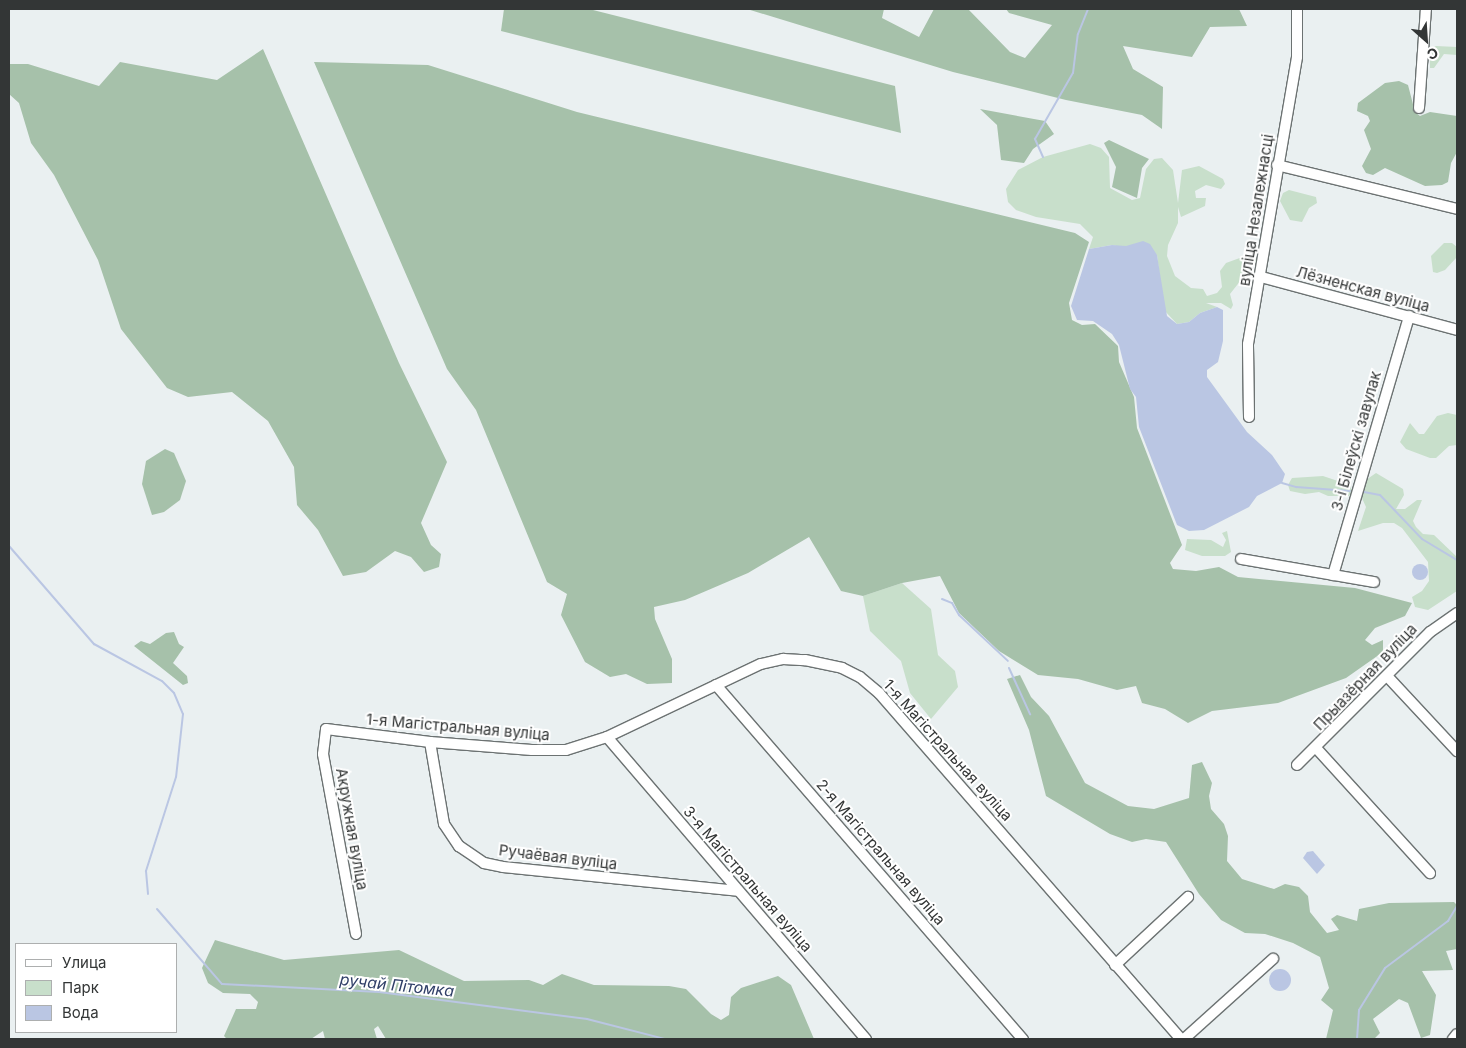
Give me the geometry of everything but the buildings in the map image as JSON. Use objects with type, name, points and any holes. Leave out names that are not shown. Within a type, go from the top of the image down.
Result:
[{"type":"street","name":"вуліца Незалежнасці","points":[[1249,417],[1248,344],[1262,278],[1277,164],[1297,58],[1297,9]]},
{"type":"street","points":[[1419,108],[1426,9]]},
{"type":"street","points":[[1277,164],[1457,210]]},
{"type":"street","name":"Лёзненская вуліца","points":[[1262,278],[1457,330]]},
{"type":"street","name":"3-і Білеўскі завулак","points":[[1333,575],[1409,316]]},
{"type":"street","points":[[1241,559],[1374,582]]},
{"type":"street","name":"Прыазёрная вуліца","points":[[1297,766],[1317,749],[1430,632],[1457,613]]},
{"type":"street","name":"1-я Магістральная вуліца","points":[[326,729],[430,742],[558,750],[608,737],[741,672],[783,659],[820,662],[860,677],[900,714],[1182,1039]]},
{"type":"street","points":[[1387,676],[1457,751]]},
{"type":"street","name":"2-я Магістральная вуліца","points":[[716,685],[1023,1039]]},
{"type":"street","name":"Акружная вуліца","points":[[326,729],[323,754],[356,934]]},
{"type":"street","name":"3-я Магістральная вуліца","points":[[608,737],[866,1039]]},
{"type":"street","name":"Ручаёвая вуліца","points":[[430,742],[444,824],[459,846],[484,863],[503,867],[738,891]]},
{"type":"street","points":[[1317,749],[1430,873]]},
{"type":"street","points":[[1116,965],[1188,898]]},
{"type":"street","points":[[1182,1039],[1273,959]]},
{"type":"street","points":[[1453,1039],[1457,1034]]},
{"type":"green space","points":[[504,9],[589,9],[895,86],[901,133],[501,31]]},
{"type":"green space","points":[[747,9],[884,9],[882,18],[919,37],[934,9],[968,9],[1010,52],[1025,58],[1052,25],[1009,13],[1006,9],[1239,9],[1247,26],[1210,27],[1192,57],[1123,46],[1133,69],[1163,87],[1162,129],[1142,115],[1066,100],[953,72]]},
{"type":"green space","points":[[1436,46],[1457,47],[1457,55],[1444,54],[1434,68],[1430,68],[1430,49]]},
{"type":"green space","points":[[263,49],[399,363],[447,462],[421,523],[431,545],[441,554],[439,567],[424,572],[411,557],[395,551],[366,572],[343,576],[318,530],[297,505],[294,467],[268,421],[232,392],[188,397],[167,388],[121,329],[98,260],[54,175],[31,143],[19,103],[9,94],[9,64],[28,64],[99,86],[120,62],[217,80]]},
{"type":"green space","points":[[314,62],[428,65],[577,112],[1075,233],[1089,242],[1069,303],[1072,320],[1082,325],[1095,324],[1118,346],[1119,362],[1134,397],[1137,428],[1182,545],[1170,563],[1173,569],[1196,571],[1219,567],[1238,577],[1355,588],[1412,603],[1405,616],[1375,628],[1365,640],[1372,645],[1383,640],[1383,652],[1346,678],[1278,703],[1212,711],[1188,723],[1165,709],[1142,703],[1136,686],[1117,690],[1078,679],[1038,675],[999,651],[959,613],[940,576],[902,583],[863,596],[841,591],[809,537],[748,573],[685,600],[654,607],[655,619],[672,659],[672,683],[647,684],[626,674],[610,677],[585,662],[561,615],[567,594],[547,582],[476,410],[447,369]]},
{"type":"green space","points":[[1399,81],[1408,85],[1415,112],[1420,116],[1430,112],[1457,116],[1457,152],[1451,163],[1448,182],[1442,185],[1425,186],[1385,168],[1373,175],[1366,173],[1362,166],[1371,149],[1364,130],[1370,121],[1368,116],[1357,111],[1358,103],[1385,83]]},
{"type":"green space","points":[[980,109],[1045,121],[1054,134],[1033,149],[1024,163],[1001,160],[997,125]]},
{"type":"green space","points":[[1109,140],[1149,159],[1142,168],[1137,198],[1112,187],[1116,167],[1104,143]]},
{"type":"green space","points":[[1090,144],[1101,148],[1109,157],[1110,188],[1132,200],[1140,198],[1146,169],[1154,159],[1162,158],[1173,170],[1178,203],[1182,170],[1199,166],[1223,179],[1225,184],[1221,189],[1206,185],[1195,191],[1196,198],[1206,198],[1205,206],[1181,217],[1178,207],[1178,223],[1168,245],[1167,256],[1175,276],[1191,288],[1203,289],[1207,296],[1217,293],[1222,287],[1220,271],[1226,263],[1248,255],[1254,256],[1257,261],[1244,264],[1241,280],[1230,294],[1233,305],[1231,309],[1221,303],[1206,303],[1217,307],[1200,313],[1189,322],[1177,324],[1164,310],[1157,255],[1112,245],[1089,249],[1093,237],[1080,224],[1036,217],[1016,210],[1008,202],[1006,189],[1018,170],[1043,157]]},
{"type":"green space","points":[[1289,190],[1316,197],[1317,203],[1309,208],[1302,222],[1290,220],[1280,201],[1283,193]]},
{"type":"green space","points":[[1444,243],[1452,243],[1457,247],[1457,257],[1445,270],[1437,273],[1433,272],[1431,256]]},
{"type":"green space","points":[[1448,413],[1457,415],[1457,445],[1449,446],[1436,458],[1430,458],[1406,449],[1400,442],[1410,423],[1419,434],[1424,434],[1437,416]]},
{"type":"green space","points":[[165,449],[174,453],[186,481],[180,500],[164,512],[152,515],[142,484],[146,461]]},
{"type":"green space","points":[[1376,473],[1403,489],[1404,495],[1396,509],[1405,509],[1417,500],[1422,500],[1413,521],[1416,527],[1423,534],[1434,535],[1457,557],[1457,591],[1428,610],[1415,607],[1412,597],[1422,591],[1429,581],[1428,562],[1402,528],[1394,523],[1383,523],[1358,531],[1366,507],[1361,496],[1363,482]]},
{"type":"green space","points":[[1323,476],[1350,485],[1352,492],[1349,496],[1328,496],[1319,492],[1305,494],[1290,491],[1288,485],[1292,478]]},
{"type":"green space","points":[[1227,531],[1231,552],[1225,556],[1202,556],[1185,550],[1187,539],[1211,540],[1223,547],[1226,540],[1222,533]]},
{"type":"green space","points":[[902,583],[931,609],[938,655],[955,671],[958,687],[931,719],[910,693],[901,661],[870,631],[863,596]]},
{"type":"green space","points":[[174,632],[179,644],[184,647],[173,663],[187,676],[188,683],[183,685],[134,646],[141,641],[150,644],[166,633]]},
{"type":"green space","points":[[1020,675],[1031,697],[1049,716],[1085,783],[1128,806],[1154,809],[1189,798],[1192,765],[1202,762],[1212,783],[1209,796],[1211,809],[1224,824],[1228,836],[1227,861],[1242,879],[1274,889],[1285,884],[1299,887],[1308,896],[1310,912],[1327,933],[1339,930],[1331,919],[1337,915],[1357,921],[1359,909],[1389,903],[1454,902],[1457,905],[1457,949],[1446,951],[1453,970],[1422,971],[1436,995],[1430,1035],[1421,1038],[1408,1003],[1399,999],[1373,1019],[1380,1033],[1374,1039],[1326,1039],[1333,1010],[1321,1000],[1329,988],[1320,957],[1293,943],[1265,934],[1245,933],[1221,920],[1199,894],[1166,842],[1146,839],[1132,842],[1110,834],[1046,796],[1029,730],[1007,679]]},
{"type":"green space","points":[[215,940],[284,960],[399,950],[464,981],[529,980],[543,985],[562,974],[594,985],[669,986],[686,989],[711,1014],[721,1020],[729,1015],[731,997],[741,988],[778,976],[791,985],[814,1039],[386,1039],[378,1026],[374,1029],[377,1039],[325,1039],[323,1031],[311,1039],[227,1039],[224,1036],[236,1009],[256,1009],[258,1002],[250,994],[223,993],[208,983],[202,968]]},
{"type":"water","points":[[1143,241],[1150,244],[1157,255],[1167,316],[1177,324],[1189,322],[1200,313],[1217,307],[1223,310],[1223,341],[1218,362],[1207,370],[1207,377],[1247,432],[1272,455],[1285,474],[1282,483],[1257,496],[1249,507],[1204,530],[1189,531],[1177,525],[1139,427],[1136,397],[1130,389],[1119,345],[1112,334],[1093,321],[1077,320],[1071,306],[1089,249],[1112,245],[1126,246]]},
{"type":"water","points":[[1420,564],[1428,572],[1420,580],[1412,572]]},
{"type":"water","points":[[1313,851],[1325,865],[1317,874],[1303,858],[1307,852]]},
{"type":"water","points":[[1280,969],[1288,972],[1291,980],[1288,988],[1280,991],[1272,988],[1269,980],[1272,972]]},
{"type":"waterway","points":[[1043,157],[1035,139],[1073,73],[1078,34],[1088,9]]},
{"type":"waterway","points":[[1282,483],[1296,487],[1350,491]]},
{"type":"waterway","points":[[1364,492],[1380,495],[1422,539],[1457,560]]},
{"type":"waterway","name":"ручай Пітомка","points":[[9,546],[94,644],[162,681],[174,693],[183,714],[176,777],[146,871],[148,894]]},
{"type":"waterway","points":[[942,599],[952,603],[959,615],[1008,661]]},
{"type":"waterway","points":[[1009,668],[1030,714]]},
{"type":"waterway","points":[[1357,1039],[1359,1010],[1385,968],[1448,921],[1457,906]]},
{"type":"waterway","name":"ручай Пітомка","points":[[157,909],[222,984],[379,992],[587,1019],[665,1039]]}]
